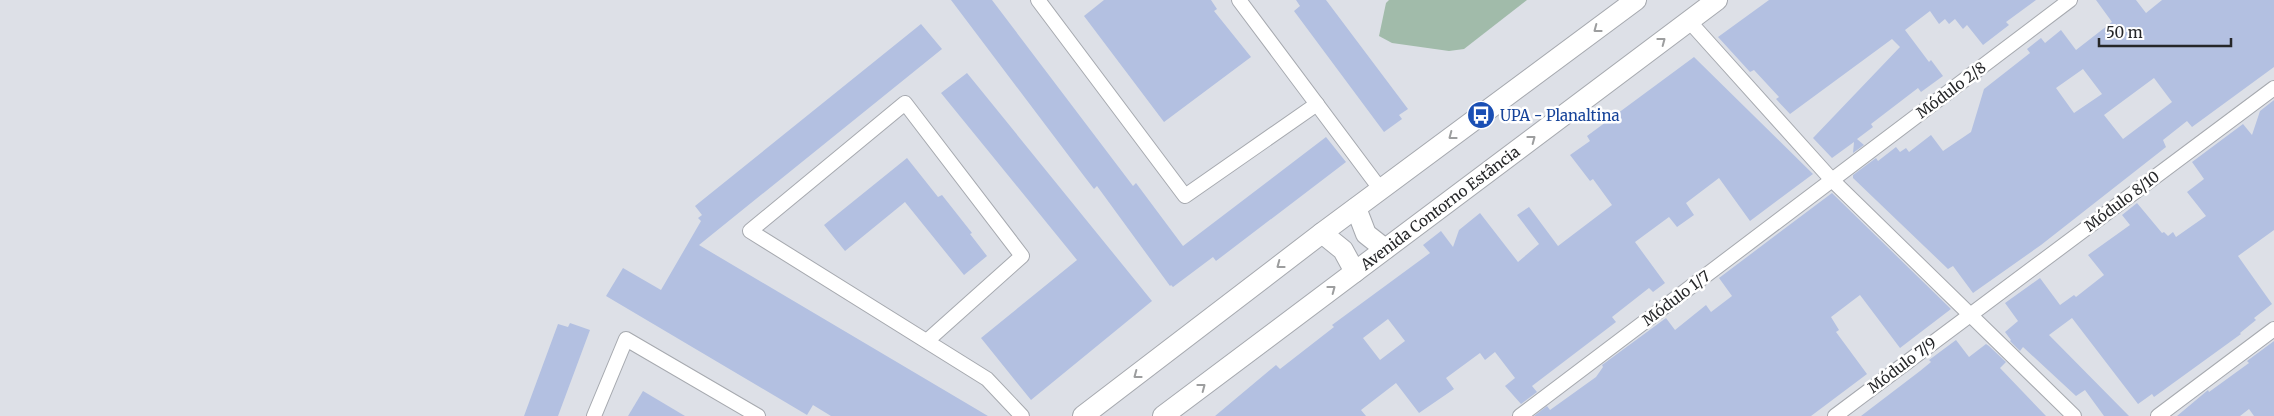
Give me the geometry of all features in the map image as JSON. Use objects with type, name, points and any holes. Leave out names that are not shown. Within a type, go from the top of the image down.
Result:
[{"type":"street","points":[[1038,0],[1185,196],[1317,104]]},
{"type":"street","points":[[1239,0],[1381,190]]},
{"type":"street","points":[[1083,416],[1322,233],[1636,0]]},
{"type":"street","name":"Avenida Contorno Estância","points":[[1163,416],[1717,0]]},
{"type":"street","name":"Módulo 2/8","points":[[1832,180],[2070,0]]},
{"type":"street","points":[[1689,21],[1832,180],[2074,416]]},
{"type":"street","name":"Módulo 8/10","points":[[1970,314],[2274,88]]},
{"type":"street","points":[[928,340],[1022,256],[905,102],[750,231],[928,340],[987,379],[1022,416]]},
{"type":"street","name":"Módulo 1/7","points":[[1520,416],[1832,180]]},
{"type":"street","points":[[1356,208],[1366,234],[1385,249]]},
{"type":"street","points":[[1322,233],[1343,250],[1355,272]]},
{"type":"street","name":"Módulo 7/9","points":[[1835,416],[1970,314]]},
{"type":"street","points":[[2158,416],[2274,328]]},
{"type":"street","points":[[594,416],[626,338],[758,416]]},
{"type":"green space","points":[[1389,0],[1527,0],[1464,49],[1449,51],[1392,43],[1379,36],[1386,3]]},
{"type":"building","points":[[951,0],[992,0],[1133,186],[1136,183],[1183,246],[1326,137],[1346,162],[1216,261],[1213,257],[1173,287],[1170,286],[1097,186],[1094,189]]},
{"type":"building","points":[[1104,0],[1211,0],[1217,9],[1214,11],[1251,57],[1164,122],[1084,16]]},
{"type":"building","points":[[1296,0],[1326,0],[1408,109],[1399,115],[1402,119],[1384,132],[1294,11],[1300,6]]},
{"type":"building","points":[[1769,0],[2036,0],[2006,22],[2009,25],[1983,45],[1967,25],[1963,29],[1955,19],[1949,24],[1945,19],[1939,24],[1930,11],[1905,30],[1929,62],[1931,60],[1943,76],[1921,92],[1918,88],[1871,124],[1873,127],[1857,139],[1864,145],[1853,153],[1854,142],[1832,158],[1813,138],[1900,47],[1892,39],[1790,114],[1776,99],[1779,97],[1754,70],[1750,72],[1718,37]]},
{"type":"building","points":[[2096,0],[2136,0],[2146,13],[2162,0],[2274,0],[2274,67],[2192,127],[2187,121],[2163,140],[2166,147],[2041,245],[1973,293],[1953,266],[1948,269],[1853,178],[1853,175],[1876,158],[1878,161],[1896,147],[1900,152],[1906,148],[1909,152],[1931,135],[1943,151],[1971,132],[1984,89],[2030,53],[2027,49],[2041,38],[2045,43],[2061,30],[2076,50],[2112,22]],"holes":[[[2083,69],[2102,94],[2074,113],[2056,88]],[[2154,78],[2172,102],[2123,139],[2104,115]]]},
{"type":"building","points":[[921,24],[942,49],[699,245],[988,416],[831,416],[813,405],[807,415],[606,296],[623,268],[661,290],[701,221],[698,218],[702,215],[695,206]]},
{"type":"building","points":[[1694,57],[1813,174],[1750,221],[1719,178],[1686,203],[1694,215],[1677,227],[1669,217],[1635,242],[1665,283],[1653,292],[1649,288],[1612,317],[1616,322],[1532,386],[1537,392],[1521,404],[1505,386],[1515,378],[1495,352],[1485,360],[1480,353],[1446,378],[1454,389],[1419,413],[1396,383],[1361,410],[1366,416],[1215,416],[1276,365],[1280,369],[1334,327],[1332,325],[1430,253],[1423,245],[1441,231],[1453,247],[1459,230],[1480,213],[1518,262],[1539,244],[1517,215],[1529,207],[1558,246],[1612,205],[1593,179],[1590,181],[1570,155],[1590,141],[1587,136]],"holes":[[[1388,319],[1405,341],[1380,360],[1363,338]]]},
{"type":"building","points":[[967,73],[1152,301],[1031,400],[981,338],[1077,260],[941,93]]},
{"type":"building","points":[[2274,100],[2274,230],[2238,256],[2272,304],[2254,318],[2256,320],[2241,334],[2154,397],[2152,394],[2138,404],[2072,318],[2049,335],[2129,416],[2104,416],[2085,390],[2076,396],[2023,347],[2020,351],[2010,341],[2005,332],[2018,321],[2005,303],[2040,278],[2060,305],[2074,295],[2076,297],[2104,275],[2088,255],[2130,225],[2122,215],[2137,203],[2162,233],[2164,232],[2168,236],[2173,232],[2176,237],[2206,216],[2187,192],[2204,179],[2192,162],[2243,124],[2252,135],[2260,111]]},
{"type":"building","points":[[907,158],[938,197],[942,195],[972,233],[970,234],[987,256],[964,275],[905,202],[845,251],[824,225]]},
{"type":"building","points":[[1832,193],[1951,309],[1900,348],[1860,295],[1831,317],[1839,330],[1836,332],[1867,374],[1811,416],[1534,416],[1547,406],[1550,410],[1596,377],[1603,367],[1602,365],[1666,318],[1675,330],[1706,305],[1711,312],[1732,296],[1719,278]]},
{"type":"building","points":[[570,323],[590,330],[558,416],[524,416],[558,324],[568,327]]},
{"type":"building","points":[[1956,340],[1969,357],[1986,344],[1989,346],[2006,362],[2000,368],[2046,416],[1861,416],[1920,371],[1931,362],[1929,360]]},
{"type":"building","points":[[2274,341],[2274,416],[2254,416],[2249,409],[2240,416],[2177,416],[2208,390],[2209,392],[2249,363],[2247,361]]},
{"type":"building","points":[[643,391],[685,416],[628,416]]},
{"type":"place","name":"UPA - Planaltina","points":[[1481,115]]}]
